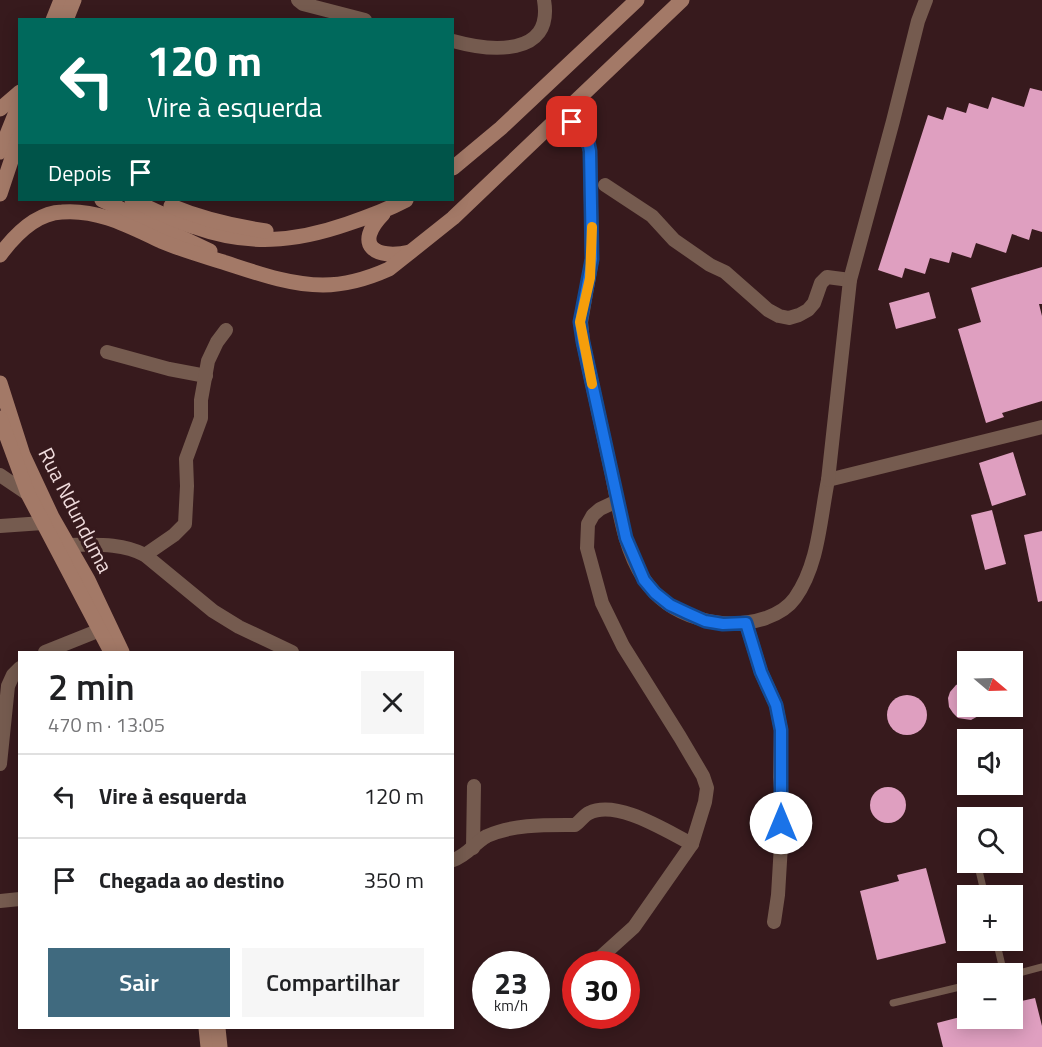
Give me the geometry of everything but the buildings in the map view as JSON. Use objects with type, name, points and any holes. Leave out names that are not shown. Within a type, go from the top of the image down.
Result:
[{"type":"main road","points":[[454,167],[501,128],[637,0]]},
{"type":"main road","points":[[0,255],[16,234],[40,218],[60,212],[78,212],[99,214],[189,253],[298,283],[324,285],[377,274],[389,269],[453,218],[682,0]]},
{"type":"main road","points":[[56,18],[69,9]]},
{"type":"main road","points":[[0,109],[18,94]]},
{"type":"main road","points":[[0,194],[13,167],[12,141],[18,112]]},
{"type":"main road","points":[[12,141],[0,153],[13,167]]},
{"type":"main road","points":[[104,201],[248,270]]},
{"type":"main road","points":[[134,201],[216,234],[273,241],[317,234],[367,218],[404,201]]},
{"type":"main road","points":[[159,201],[200,218],[266,231],[313,229],[367,218]]},
{"type":"main road","points":[[385,211],[371,226],[368,234],[369,243],[384,255],[410,252]]},
{"type":"main road","name":"Rua Ndunduma","points":[[0,383],[23,455],[66,544],[88,580],[122,651]]},
{"type":"main road","points":[[0,418],[28,494],[111,651]]},
{"type":"main road","points":[[206,1029],[208,1047]]},
{"type":"main road","points":[[218,1029],[220,1047]]},
{"type":"street","points":[[298,0],[303,4],[357,18]]},
{"type":"street","points":[[454,41],[504,49],[526,43],[541,30],[545,20],[544,0]]},
{"type":"street","points":[[562,113],[582,132],[588,141],[590,151],[592,259],[580,322],[617,501],[635,563],[644,580],[655,593],[670,605],[705,621],[723,624],[746,623],[779,613],[794,600],[813,561],[828,480],[850,280],[918,21],[926,0]]},
{"type":"street","points":[[605,185],[652,216],[674,240],[710,265],[725,272],[768,310],[779,316],[789,318],[808,309],[814,303],[821,284],[827,277],[850,280]]},
{"type":"street","points":[[145,555],[174,535],[185,524],[186,459],[201,418],[201,400],[208,361],[226,330]]},
{"type":"street","points":[[107,352],[169,369],[206,376]]},
{"type":"street","points":[[828,480],[1042,427]]},
{"type":"street","points":[[0,475],[28,494]]},
{"type":"street","points":[[607,951],[634,927],[692,844],[707,788],[703,776],[614,629],[602,603],[587,548],[588,524],[593,514],[617,501]]},
{"type":"street","points":[[0,526],[43,523]]},
{"type":"street","points":[[66,544],[112,545],[130,548],[145,555],[213,611],[239,627],[290,651]]},
{"type":"street","points":[[746,623],[761,672],[776,705],[781,730],[780,777],[783,811],[778,895],[774,922]]},
{"type":"street","points":[[48,651],[100,630]]},
{"type":"street","points":[[0,764],[4,682],[18,670]]},
{"type":"street","points":[[473,848],[474,786]]},
{"type":"street","points":[[454,860],[464,856],[481,839],[505,829],[575,825],[586,814],[596,810],[610,809],[627,813],[692,844]]},
{"type":"street","points":[[0,901],[18,898]]},
{"type":"lane","points":[[1023,972],[1042,967]]},
{"type":"lane","points":[[893,1003],[957,988]]},
{"type":"slow traffic","points":[[592,227],[590,278],[580,322],[592,384]]},
{"type":"route","points":[[572,122],[588,141],[590,151],[592,259],[580,322],[626,538],[644,580],[670,605],[705,621],[723,624],[746,623],[761,672],[779,717],[783,811],[781,823]]}]
